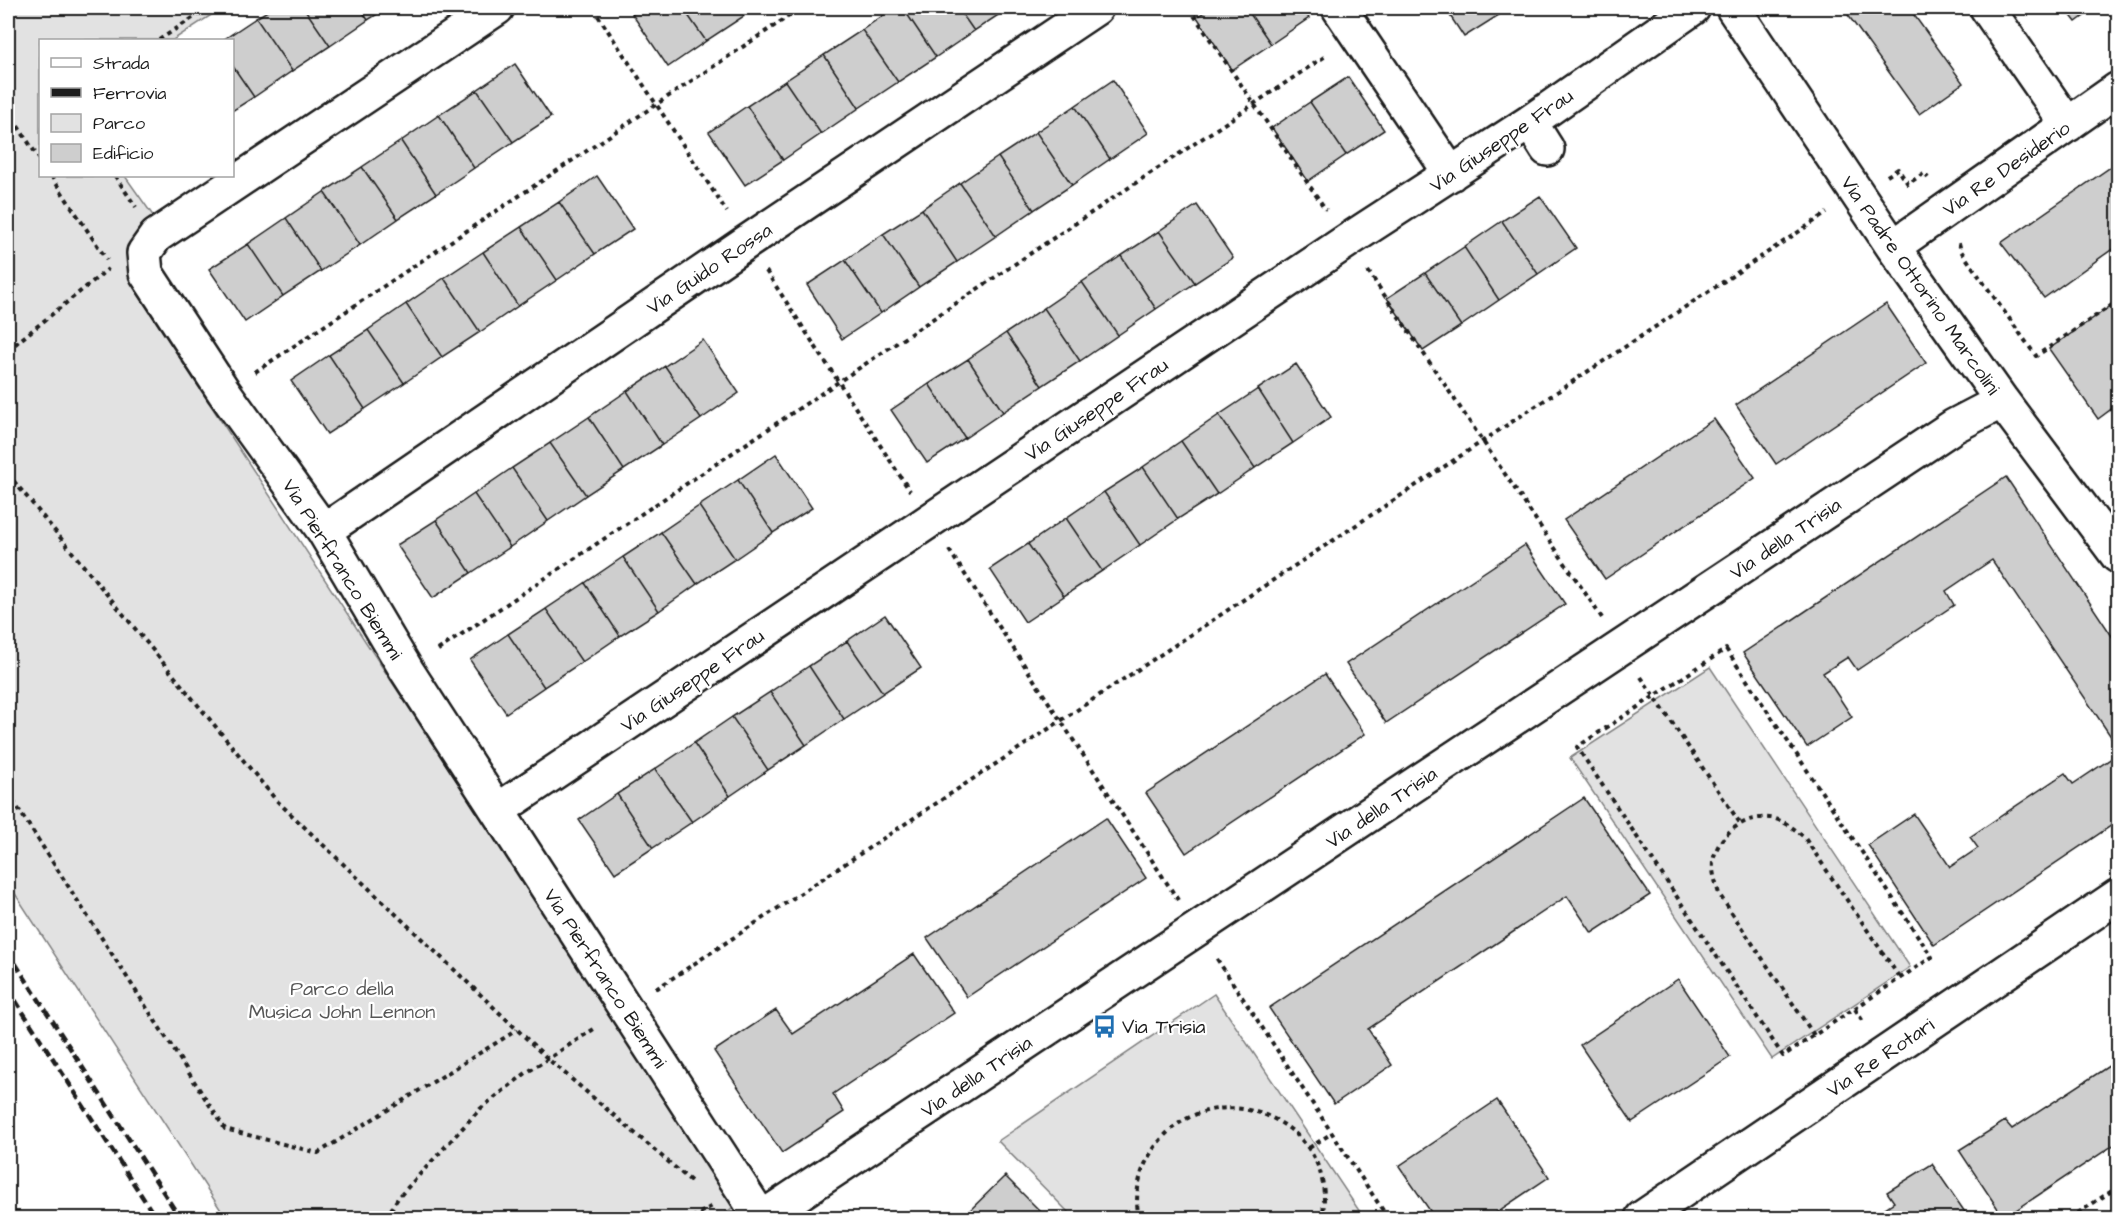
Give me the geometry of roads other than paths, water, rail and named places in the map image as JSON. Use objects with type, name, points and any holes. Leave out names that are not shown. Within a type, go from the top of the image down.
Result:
[{"type":"street","name":"Via Pierfranco Biemmi","points":[[497,8],[156,236],[144,253],[146,273],[224,392],[324,531],[407,671],[761,1218]]},
{"type":"street","name":"Via Guido Rossa","points":[[324,531],[747,242],[1096,8]]},
{"type":"street","points":[[1339,8],[1451,174]]},
{"type":"street","name":"Via Giuseppe Frau","points":[[498,810],[1347,241],[1451,174],[1538,135],[1694,8]]},
{"type":"street","name":"Via Padre Ottorino Marcolini","points":[[1732,8],[1893,247],[2002,401],[2118,556]]},
{"type":"street","points":[[1987,8],[2068,125]]},
{"type":"street","name":"Via Re Desiderio","points":[[1893,247],[2118,89]]},
{"type":"street","name":"Via della Trisia","points":[[761,1218],[1954,426],[2002,401]]},
{"type":"street","name":"Via Re Rotari","points":[[1642,1218],[2118,896]]},
{"type":"railway","points":[[8,952],[180,1218]]},
{"type":"railway","points":[[8,989],[156,1218]]},
{"type":"place","name":"Via Trisia","points":[[1104,1026]]},
{"type":"park label","name":"Parco della Musica John Lennon","points":[[342,1000]]}]
